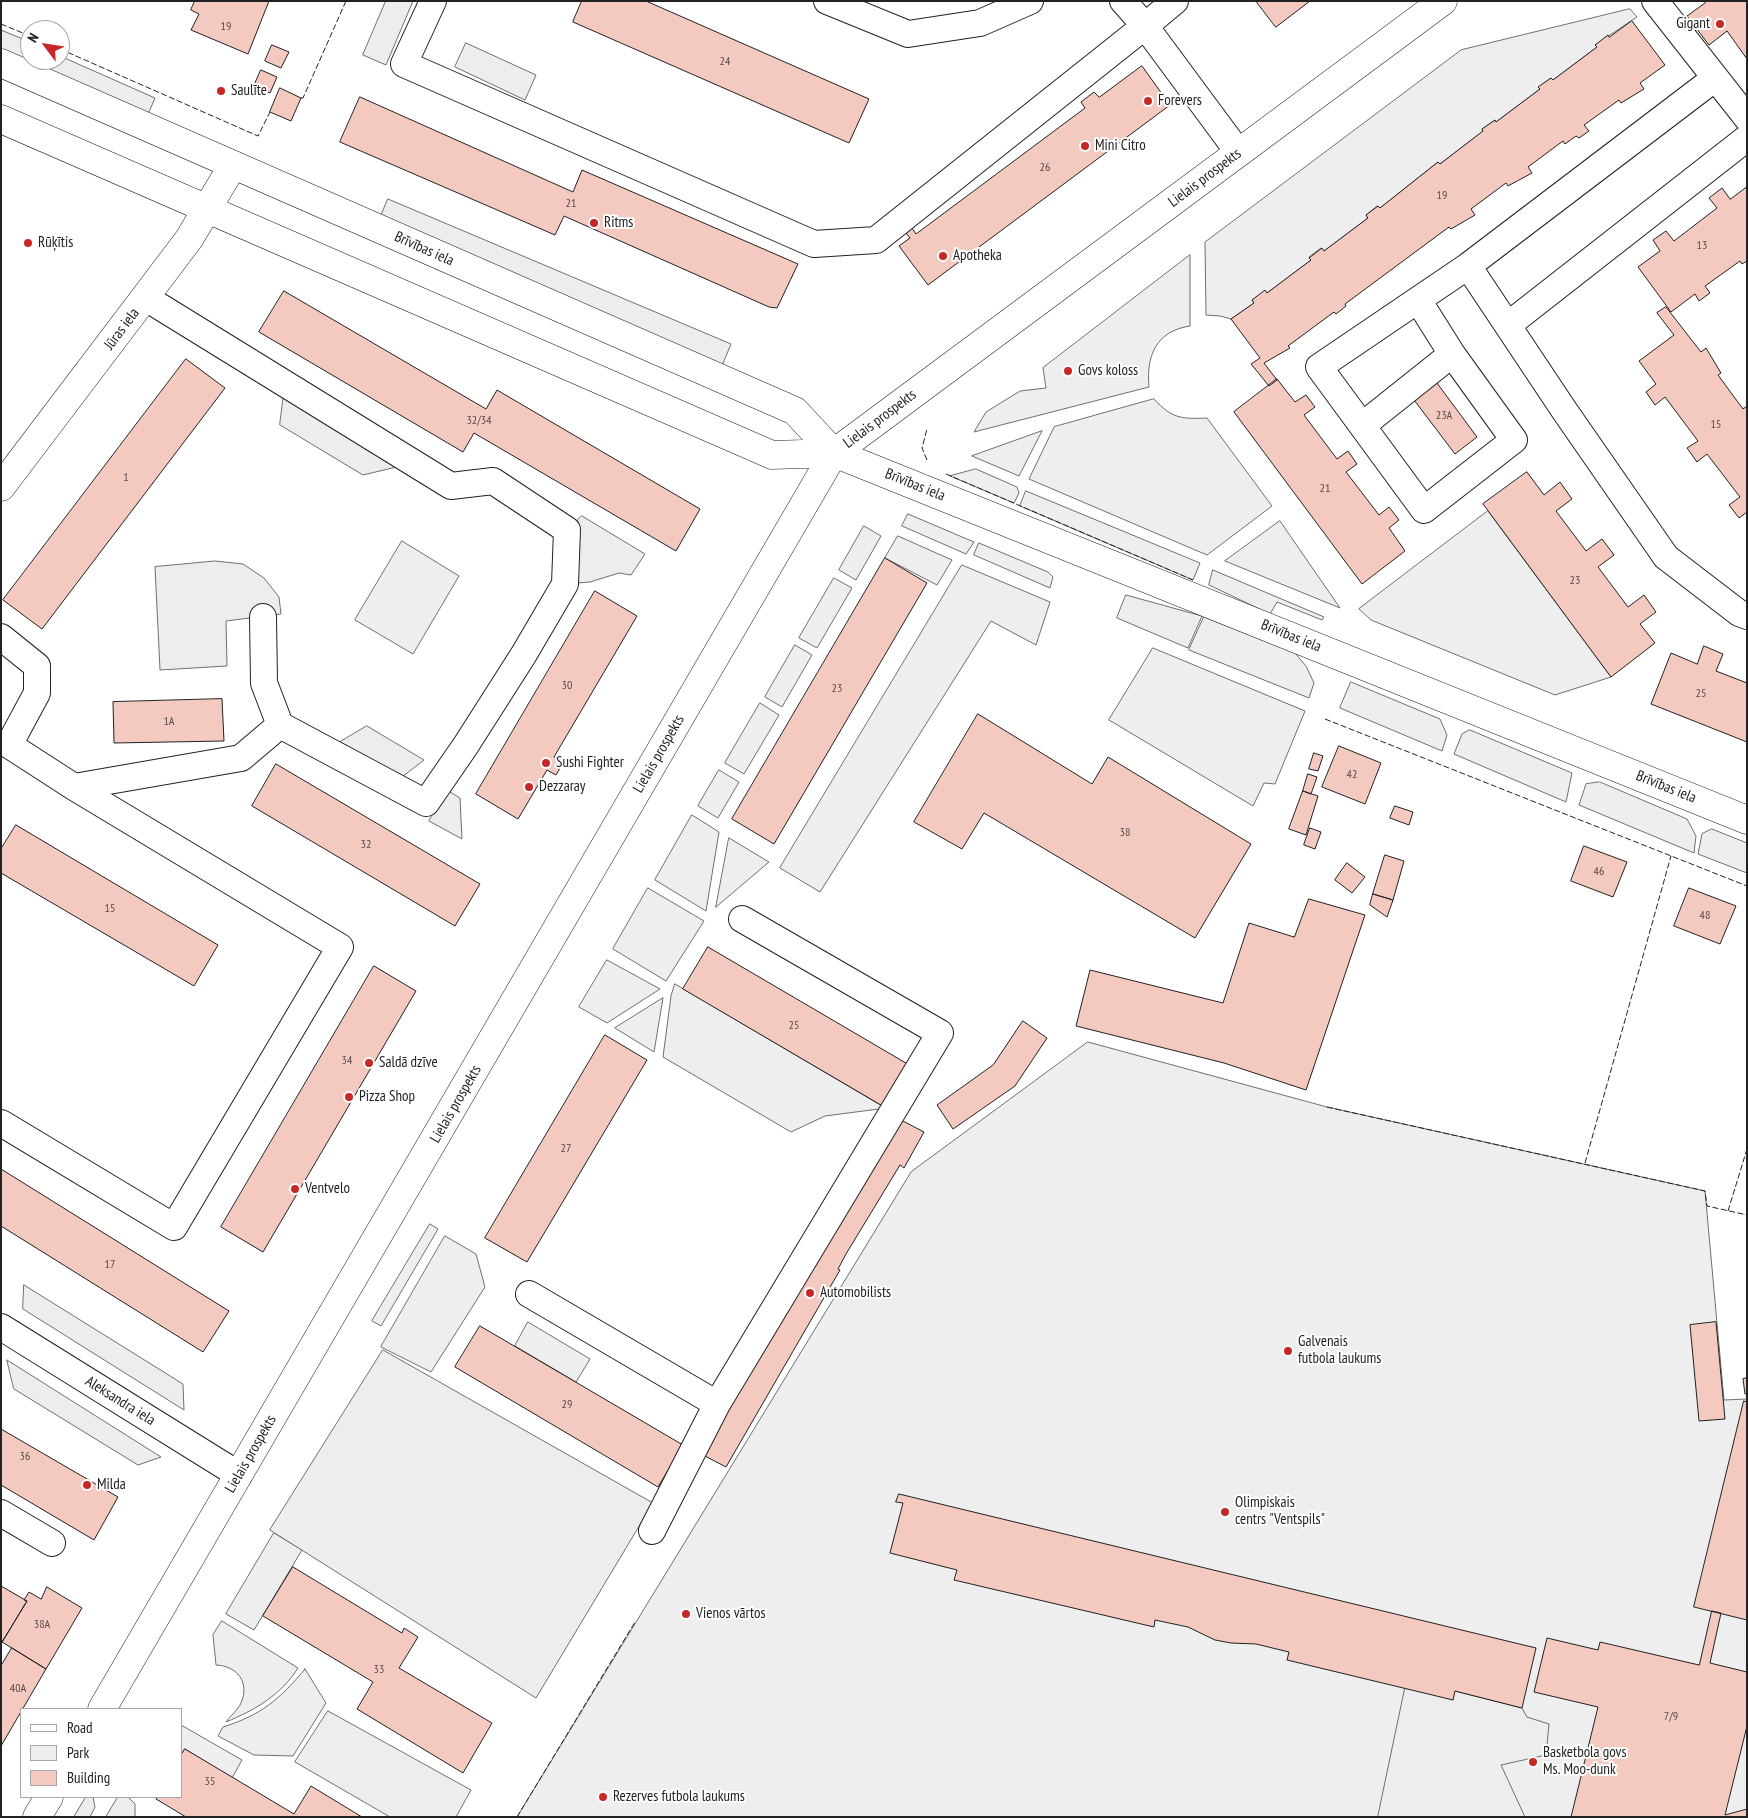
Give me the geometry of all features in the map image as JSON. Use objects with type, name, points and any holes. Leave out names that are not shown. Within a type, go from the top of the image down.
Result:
[{"type":"main road","name":"Lielais prospekts","points":[[103,1708],[834,453],[1443,1]]},
{"type":"main road","name":"Brīvības iela","points":[[1,63],[795,411],[834,453]]},
{"type":"main road","name":"Brīvības iela","points":[[1,119],[772,454],[834,453],[1747,820]]},
{"type":"main road","name":"Jūras iela","points":[[1,487],[189,239],[233,165]]},
{"type":"main road","points":[[38,1817],[48,1798]]},
{"type":"street","points":[[433,1],[404,64],[814,244],[876,240],[1176,1]]},
{"type":"street","points":[[827,1],[908,34],[980,23],[1030,1]]},
{"type":"street","points":[[1123,1],[1145,26],[1239,153]]},
{"type":"street","points":[[1655,1],[1714,79],[1747,118]]},
{"type":"street","points":[[1418,300],[1452,354],[1514,440],[1424,510],[1319,367],[1468,266],[1714,79]]},
{"type":"street","points":[[1508,325],[1747,138]]},
{"type":"street","points":[[1468,266],[1558,402],[1666,556],[1739,613],[1747,616]]},
{"type":"street","points":[[146,298],[451,486],[493,481],[567,530],[565,584],[519,662],[426,803],[280,725],[264,683],[263,617]]},
{"type":"street","points":[[1363,425],[1452,354]]},
{"type":"street","points":[[1,637],[37,666],[37,693],[9,745],[74,787],[340,947],[174,1227],[1,1123]]},
{"type":"street","points":[[74,787],[241,758],[280,725]]},
{"type":"street","points":[[652,1530],[717,1404],[940,1034],[742,919]]},
{"type":"street","points":[[529,1294],[717,1404]]},
{"type":"street","name":"Aleksandra iela","points":[[1,1327],[239,1475]]},
{"type":"street","points":[[1,1513],[52,1543]]},
{"type":"green space","points":[[1630,9],[1637,17],[1595,45],[1597,47],[1553,80],[1551,78],[1539,87],[1540,89],[1496,122],[1495,120],[1482,129],[1483,131],[1440,164],[1438,162],[1380,208],[1377,206],[1366,215],[1368,218],[1324,251],[1321,248],[1309,257],[1311,260],[1267,293],[1265,291],[1252,300],[1254,303],[1231,319],[1206,315],[1205,242],[1461,50]]},
{"type":"green space","points":[[1190,255],[1190,326],[1169,333],[1161,339],[1149,365],[1149,387],[974,432],[986,412],[1020,391],[1046,388],[1043,368]]},
{"type":"green space","points":[[1154,399],[1166,411],[1172,414],[1184,418],[1207,418],[1272,506],[1207,555],[1029,479],[1054,427]]},
{"type":"green space","points":[[1042,431],[1019,476],[972,456]]},
{"type":"green space","points":[[976,469],[1017,487],[1019,493],[1014,503],[950,476]]},
{"type":"green space","points":[[1026,491],[1200,563],[1193,580],[1020,506]]},
{"type":"green space","points":[[1488,511],[1611,677],[1555,695],[1371,620],[1359,609]]},
{"type":"green space","points":[[908,514],[974,542],[966,554],[902,526]]},
{"type":"green space","points":[[1280,521],[1340,608],[1225,561]]},
{"type":"green space","points":[[864,526],[881,536],[856,580],[839,570]]},
{"type":"green space","points":[[898,536],[952,560],[937,585],[885,558]]},
{"type":"green space","points":[[402,541],[459,576],[413,654],[355,620]]},
{"type":"green space","points":[[979,543],[1048,572],[1053,577],[1050,588],[974,555]]},
{"type":"green space","points":[[962,565],[1050,602],[1036,645],[991,621],[820,892],[780,868]]},
{"type":"green space","points":[[1213,570],[1324,617],[1322,620],[1277,602],[1270,614],[1209,585]]},
{"type":"green space","points":[[834,578],[852,588],[817,648],[799,638]]},
{"type":"green space","points":[[1204,617],[1295,653],[1306,666],[1314,683],[1309,698],[1189,650]]},
{"type":"green space","points":[[795,645],[812,655],[782,707],[765,697]]},
{"type":"green space","points":[[1153,648],[1305,711],[1275,784],[1264,783],[1253,806],[1109,720]]},
{"type":"green space","points":[[1351,682],[1440,719],[1447,735],[1442,751],[1340,708]]},
{"type":"green space","points":[[760,703],[779,715],[744,774],[725,763]]},
{"type":"green space","points":[[1470,730],[1572,773],[1566,802],[1454,754],[1462,734]]},
{"type":"green space","points":[[719,770],[739,782],[718,818],[698,806]]},
{"type":"green space","points":[[1600,782],[1687,819],[1696,836],[1694,853],[1579,805],[1586,784]]},
{"type":"green space","points":[[692,815],[719,832],[706,911],[655,880]]},
{"type":"green space","points":[[1712,829],[1747,843],[1747,873],[1698,854],[1702,834]]},
{"type":"green space","points":[[729,838],[769,862],[716,907]]},
{"type":"green space","points":[[648,888],[704,921],[666,981],[613,949]]},
{"type":"green space","points":[[607,960],[660,989],[607,1023],[579,1007]]},
{"type":"green space","points":[[675,984],[882,1106],[879,1109],[825,1116],[791,1132],[663,1057],[671,996]]},
{"type":"green space","points":[[663,998],[654,1052],[615,1028]]},
{"type":"green space","name":"Olimpiskais centrs \"Ventspils\"","points":[[1088,1042],[1327,1107],[1705,1191],[1724,1400],[1747,1399],[1747,1817],[517,1817],[911,1172]]},
{"type":"green space","points":[[430,1224],[438,1229],[381,1326],[372,1321]]},
{"type":"green space","points":[[445,1236],[476,1254],[485,1287],[431,1372],[381,1347]]},
{"type":"green space","points":[[528,1322],[590,1359],[576,1382],[515,1346]]},
{"type":"green space","points":[[274,1533],[302,1550],[254,1630],[226,1614]]},
{"type":"green space","points":[[222,1621],[298,1668],[284,1686],[266,1701],[226,1722],[240,1706],[244,1688],[240,1676],[236,1672],[230,1668],[216,1665],[213,1635]]},
{"type":"green space","points":[[305,1669],[326,1703],[293,1756],[254,1755],[218,1736],[223,1727],[259,1712],[278,1698]]},
{"type":"green space","points":[[182,1726],[242,1760],[232,1778],[185,1749],[182,1754]]},
{"type":"green space","points":[[117,1798],[129,1798],[135,1804],[135,1817],[106,1817]]},
{"type":"shaded area","points":[[386,1],[413,1],[386,65],[363,55]]},
{"type":"shaded area","points":[[1,30],[20,38],[20,70],[70,70],[70,60],[155,98],[143,126],[1,63]]},
{"type":"shaded area","points":[[466,43],[536,75],[525,100],[455,67]]},
{"type":"shaded area","points":[[388,199],[731,344],[717,378],[376,228]]},
{"type":"shaded area","points":[[285,384],[413,463],[363,475],[280,425]]},
{"type":"shaded area","points":[[582,516],[645,554],[631,575],[619,573],[590,582],[565,584],[567,530]]},
{"type":"shaded area","points":[[215,561],[243,564],[264,578],[279,597],[281,614],[226,621],[227,666],[160,670],[155,567]]},
{"type":"shaded area","points":[[1126,595],[1202,616],[1188,648],[1117,618]]},
{"type":"shaded area","points":[[367,726],[424,760],[402,777],[340,742]]},
{"type":"shaded area","points":[[447,790],[460,798],[462,839],[429,821]]},
{"type":"shaded area","points":[[24,1285],[183,1384],[184,1410],[23,1309]]},
{"type":"shaded area","points":[[383,1350],[653,1503],[536,1698],[270,1530]]},
{"type":"shaded area","points":[[7,1360],[161,1457],[138,1465],[14,1389]]},
{"type":"shaded area","points":[[1407,1679],[1522,1708],[1527,1717],[1549,1724],[1546,1755],[1501,1765],[1525,1817],[1378,1817]]},
{"type":"shaded area","points":[[328,1711],[471,1790],[456,1817],[390,1817],[295,1762]]},
{"type":"shaded area","points":[[85,1798],[93,1798],[95,1807],[90,1817],[74,1817]]},
{"type":"building","points":[[195,1],[269,1],[248,54],[191,30],[199,14],[191,10]]},
{"type":"building","points":[[582,1],[646,1],[869,99],[849,143],[573,22]]},
{"type":"building","points":[[1256,1],[1310,1],[1276,27]]},
{"type":"building","name":"Gigant","points":[[1704,1],[1747,1],[1747,59],[1727,31],[1709,45],[1687,16],[1705,3]]},
{"type":"building","points":[[1632,21],[1665,65],[1640,83],[1644,89],[1621,103],[1619,100],[1584,125],[1589,131],[1579,138],[1576,136],[1565,144],[1563,141],[1528,167],[1532,173],[1508,186],[1506,183],[1471,209],[1475,215],[1451,229],[1449,227],[1345,304],[1346,306],[1336,314],[1334,312],[1288,346],[1290,348],[1264,363],[1277,380],[1269,386],[1251,364],[1260,358],[1231,319],[1254,303],[1252,300],[1265,290],[1267,293],[1311,260],[1309,258],[1322,248],[1324,251],[1368,218],[1366,215],[1378,206],[1380,208],[1438,162],[1440,164],[1483,131],[1482,129],[1495,120],[1496,122],[1540,89],[1538,87],[1551,78],[1553,80],[1597,47],[1595,45],[1608,35],[1609,37]]},
{"type":"building","points":[[272,45],[289,52],[281,68],[265,61]]},
{"type":"building","points":[[1142,66],[1170,105],[928,285],[899,246],[910,238],[906,233],[912,228],[916,234],[1085,108],[1081,102],[1094,92],[1099,97]]},
{"type":"building","points":[[261,70],[277,77],[270,93],[254,86]]},
{"type":"building","points":[[280,88],[301,98],[291,121],[270,112]]},
{"type":"building","points":[[360,97],[573,192],[582,170],[798,264],[777,308],[769,307],[564,216],[555,235],[340,142]]},
{"type":"building","points":[[1747,187],[1747,261],[1742,264],[1740,261],[1705,286],[1710,293],[1699,301],[1695,294],[1671,312],[1638,267],[1660,251],[1653,240],[1666,231],[1674,241],[1717,208],[1709,198],[1722,188],[1730,199]]},
{"type":"building","points":[[284,291],[486,409],[497,390],[700,509],[676,551],[474,433],[463,452],[259,332]]},
{"type":"building","points":[[1666,307],[1701,352],[1706,348],[1721,373],[1718,375],[1743,409],[1747,406],[1747,512],[1739,518],[1729,505],[1740,497],[1707,454],[1697,462],[1687,448],[1698,441],[1665,397],[1655,405],[1646,392],[1656,384],[1639,361],[1674,335],[1657,313]]},
{"type":"building","points":[[186,359],[225,388],[42,629],[3,600]]},
{"type":"building","points":[[1277,379],[1295,402],[1306,395],[1315,407],[1304,415],[1337,459],[1348,451],[1357,464],[1346,472],[1379,515],[1389,507],[1399,520],[1389,528],[1405,551],[1362,584],[1234,412]]},
{"type":"building","points":[[1434,379],[1477,437],[1455,454],[1411,396]]},
{"type":"building","points":[[1527,472],[1544,495],[1560,482],[1572,499],[1556,511],[1586,551],[1602,539],[1614,555],[1598,567],[1628,607],[1644,595],[1656,612],[1640,624],[1655,643],[1611,677],[1483,504]]},
{"type":"building","points":[[885,558],[927,583],[774,844],[732,819]]},
{"type":"building","points":[[595,591],[637,616],[554,757],[563,763],[556,775],[547,770],[518,819],[476,794]]},
{"type":"building","points":[[1704,646],[1723,654],[1716,671],[1747,683],[1747,742],[1651,704],[1671,653],[1697,664]]},
{"type":"building","points":[[222,699],[224,741],[114,743],[113,702]]},
{"type":"building","points":[[978,714],[1092,784],[1108,757],[1251,844],[1195,938],[984,813],[962,849],[914,822]]},
{"type":"building","points":[[1339,746],[1381,763],[1365,804],[1322,787]]},
{"type":"building","points":[[1314,753],[1323,756],[1318,771],[1309,769]]},
{"type":"building","points":[[276,764],[480,884],[455,926],[252,806]]},
{"type":"building","points":[[1308,774],[1317,777],[1311,794],[1303,791]]},
{"type":"building","points":[[1303,791],[1318,796],[1306,835],[1289,829]]},
{"type":"building","points":[[1395,806],[1413,812],[1409,825],[1390,818]]},
{"type":"building","points":[[16,825],[218,945],[194,986],[1,873],[1,849]]},
{"type":"building","points":[[1310,828],[1321,832],[1315,849],[1304,845]]},
{"type":"building","points":[[1584,846],[1627,862],[1613,897],[1571,881]]},
{"type":"building","points":[[1385,855],[1404,861],[1393,900],[1373,894]]},
{"type":"building","points":[[1347,863],[1365,877],[1352,893],[1335,880]]},
{"type":"building","points":[[1689,888],[1736,906],[1720,944],[1674,926]]},
{"type":"building","points":[[1373,894],[1393,900],[1387,917],[1370,905]]},
{"type":"building","points":[[1309,899],[1365,915],[1306,1090],[1224,1063],[1076,1026],[1090,970],[1223,1003],[1249,923],[1294,937]]},
{"type":"building","points":[[708,947],[911,1066],[886,1108],[683,989]]},
{"type":"building","points":[[374,966],[416,991],[263,1252],[221,1227]]},
{"type":"building","points":[[1023,1021],[1047,1038],[1015,1086],[953,1129],[937,1105],[993,1065]]},
{"type":"building","points":[[605,1035],[647,1060],[527,1262],[485,1238]]},
{"type":"building","name":"Automobilists","points":[[901,1120],[924,1132],[904,1168],[900,1165],[846,1254],[838,1269],[840,1270],[726,1467],[703,1455],[815,1255]]},
{"type":"building","points":[[1,1169],[229,1311],[203,1352],[1,1226]]},
{"type":"building","points":[[1716,1322],[1725,1419],[1699,1421],[1690,1325]]},
{"type":"building","points":[[480,1326],[683,1445],[658,1487],[455,1367]]},
{"type":"building","points":[[1747,1378],[1747,1394],[1745,1394],[1743,1379]]},
{"type":"building","points":[[1744,1401],[1747,1402],[1747,1620],[1694,1607]]},
{"type":"building","points":[[1,1429],[118,1497],[94,1540],[1,1485]]},
{"type":"building","points":[[899,1494],[1536,1648],[1522,1708],[1455,1691],[1453,1700],[1287,1660],[1289,1652],[1256,1644],[1215,1640],[1188,1627],[1155,1620],[1154,1627],[954,1580],[957,1570],[890,1553],[903,1503],[896,1502]]},
{"type":"building","points":[[293,1567],[402,1633],[404,1628],[418,1637],[399,1668],[492,1723],[463,1773],[357,1709],[373,1682],[263,1616]]},
{"type":"building","points":[[1,1586],[27,1601],[1,1644]]},
{"type":"building","points":[[47,1587],[82,1608],[46,1669],[2,1642],[27,1601],[24,1600],[29,1592],[41,1599]]},
{"type":"building","points":[[1712,1611],[1721,1613],[1710,1663],[1747,1672],[1747,1726],[1725,1815],[1747,1809],[1747,1817],[1571,1817],[1598,1707],[1534,1692],[1547,1638],[1598,1650],[1600,1642],[1699,1665]]},
{"type":"building","points":[[12,1648],[46,1669],[23,1708],[20,1708],[20,1713],[1,1746],[1,1666]]},
{"type":"building","points":[[185,1749],[294,1814],[311,1786],[362,1817],[186,1817],[156,1799],[182,1798],[182,1754]]},
{"type":"fence","points":[[301,98],[303,98],[346,1]]},
{"type":"fence","points":[[1,24],[20,32]]},
{"type":"fence","points":[[70,53],[258,136],[270,112]]},
{"type":"fence","points":[[927,429],[922,448],[927,460]]},
{"type":"fence","points":[[946,474],[1193,580]]},
{"type":"fence","points":[[1325,719],[1747,886]]},
{"type":"fence","points":[[1585,1163],[1671,856]]},
{"type":"fence","points":[[1327,1107],[1705,1191],[1707,1206],[1747,1215]]},
{"type":"fence","points":[[1728,1211],[1747,1149]]},
{"type":"fence","points":[[517,1817],[635,1622]]},
{"type":"place","name":"Gigant","points":[[1720,24]]},
{"type":"place","name":"Saulīte","points":[[221,91]]},
{"type":"place","name":"Forevers","points":[[1148,101]]},
{"type":"place","name":"Mini Citro","points":[[1085,146]]},
{"type":"place","name":"Ritms","points":[[594,223]]},
{"type":"place","name":"Rūķītis","points":[[28,243]]},
{"type":"place","name":"Apotheka","points":[[943,256]]},
{"type":"place","name":"Govs koloss","points":[[1068,371]]},
{"type":"place","name":"Sushi Fighter","points":[[546,763]]},
{"type":"place","name":"Dezzaray","points":[[529,787]]},
{"type":"place","name":"Saldā dzīve","points":[[369,1063]]},
{"type":"place","name":"Pizza Shop","points":[[349,1097]]},
{"type":"place","name":"Ventvelo","points":[[295,1189]]},
{"type":"place","name":"Automobilists","points":[[810,1293]]},
{"type":"place","name":"Galvenais futbola laukums","points":[[1288,1351]]},
{"type":"place","name":"Milda","points":[[87,1485]]},
{"type":"place","name":"Olimpiskais centrs \"Ventspils\"","points":[[1225,1512]]},
{"type":"place","name":"Vienos vārtos","points":[[686,1614]]},
{"type":"place","name":"Basketbola govs Ms. Moo-dunk","points":[[1533,1762]]},
{"type":"place","name":"Rezerves futbola laukums","points":[[603,1797]]}]
